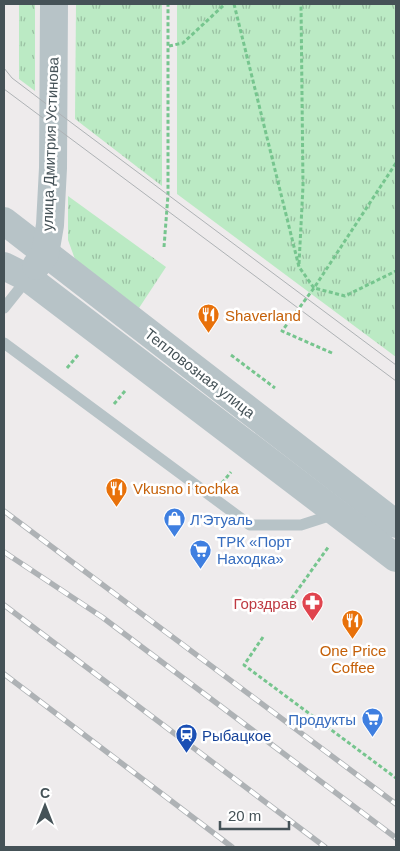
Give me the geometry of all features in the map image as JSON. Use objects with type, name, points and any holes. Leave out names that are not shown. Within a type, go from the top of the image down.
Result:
[{"type":"street","name":"улица Дмитрия Устинова","points":[[28,278],[45,254],[50,224],[54,4]]},
{"type":"street","name":"Тепловозная улица","points":[[4,221],[396,524]]},
{"type":"street","name":"Тепловозная улица","points":[[4,266],[28,278],[396,558]]},
{"type":"lane","points":[[4,308],[28,278]]},
{"type":"lane","points":[[4,343],[250,525],[302,525],[338,513]]},
{"type":"path","points":[[164,247],[168,195],[168,4]]},
{"type":"path","points":[[168,46],[183,43],[225,4]]},
{"type":"path","points":[[234,4],[299,267],[314,288],[345,296],[396,271]]},
{"type":"path","points":[[299,267],[303,186],[301,4]]},
{"type":"path","points":[[332,353],[282,331],[314,288],[396,163]]},
{"type":"path","points":[[231,355],[275,388]]},
{"type":"path","points":[[284,609],[329,546]]},
{"type":"path","points":[[263,637],[244,665],[396,778]]},
{"type":"green space","points":[[19,4],[35,4],[35,91],[19,79]]},
{"type":"green space","points":[[76,4],[162,4],[162,186],[75,119]]},
{"type":"green space","points":[[177,4],[396,4],[396,357],[177,194]]},
{"type":"green space","points":[[68,196],[166,267],[139,308],[76,262],[68,240]]},
{"type":"tram line","points":[[4,68],[12,78],[396,365]]},
{"type":"tram line","points":[[4,89],[396,381]]},
{"type":"railway","points":[[4,511],[396,804]]},
{"type":"railway","points":[[4,552],[102,617],[396,838]]},
{"type":"railway","points":[[4,605],[325,847]]},
{"type":"railway","points":[[4,674],[232,847]]},
{"type":"place","name":"Shaverland","points":[[209,334]]},
{"type":"place","name":"Vkusno i tochka","points":[[117,507]]},
{"type":"place","name":"Л'Этуаль","points":[[174,538]]},
{"type":"place","name":"ТРК «Порт Находка»","points":[[201,569]]},
{"type":"place","name":"Горздрав","points":[[313,622]]},
{"type":"place","name":"One Price Coffee","points":[[353,640]]},
{"type":"place","name":"Продукты","points":[[372,738]]},
{"type":"place","name":"Рыбацкое","points":[[186,754]]}]
